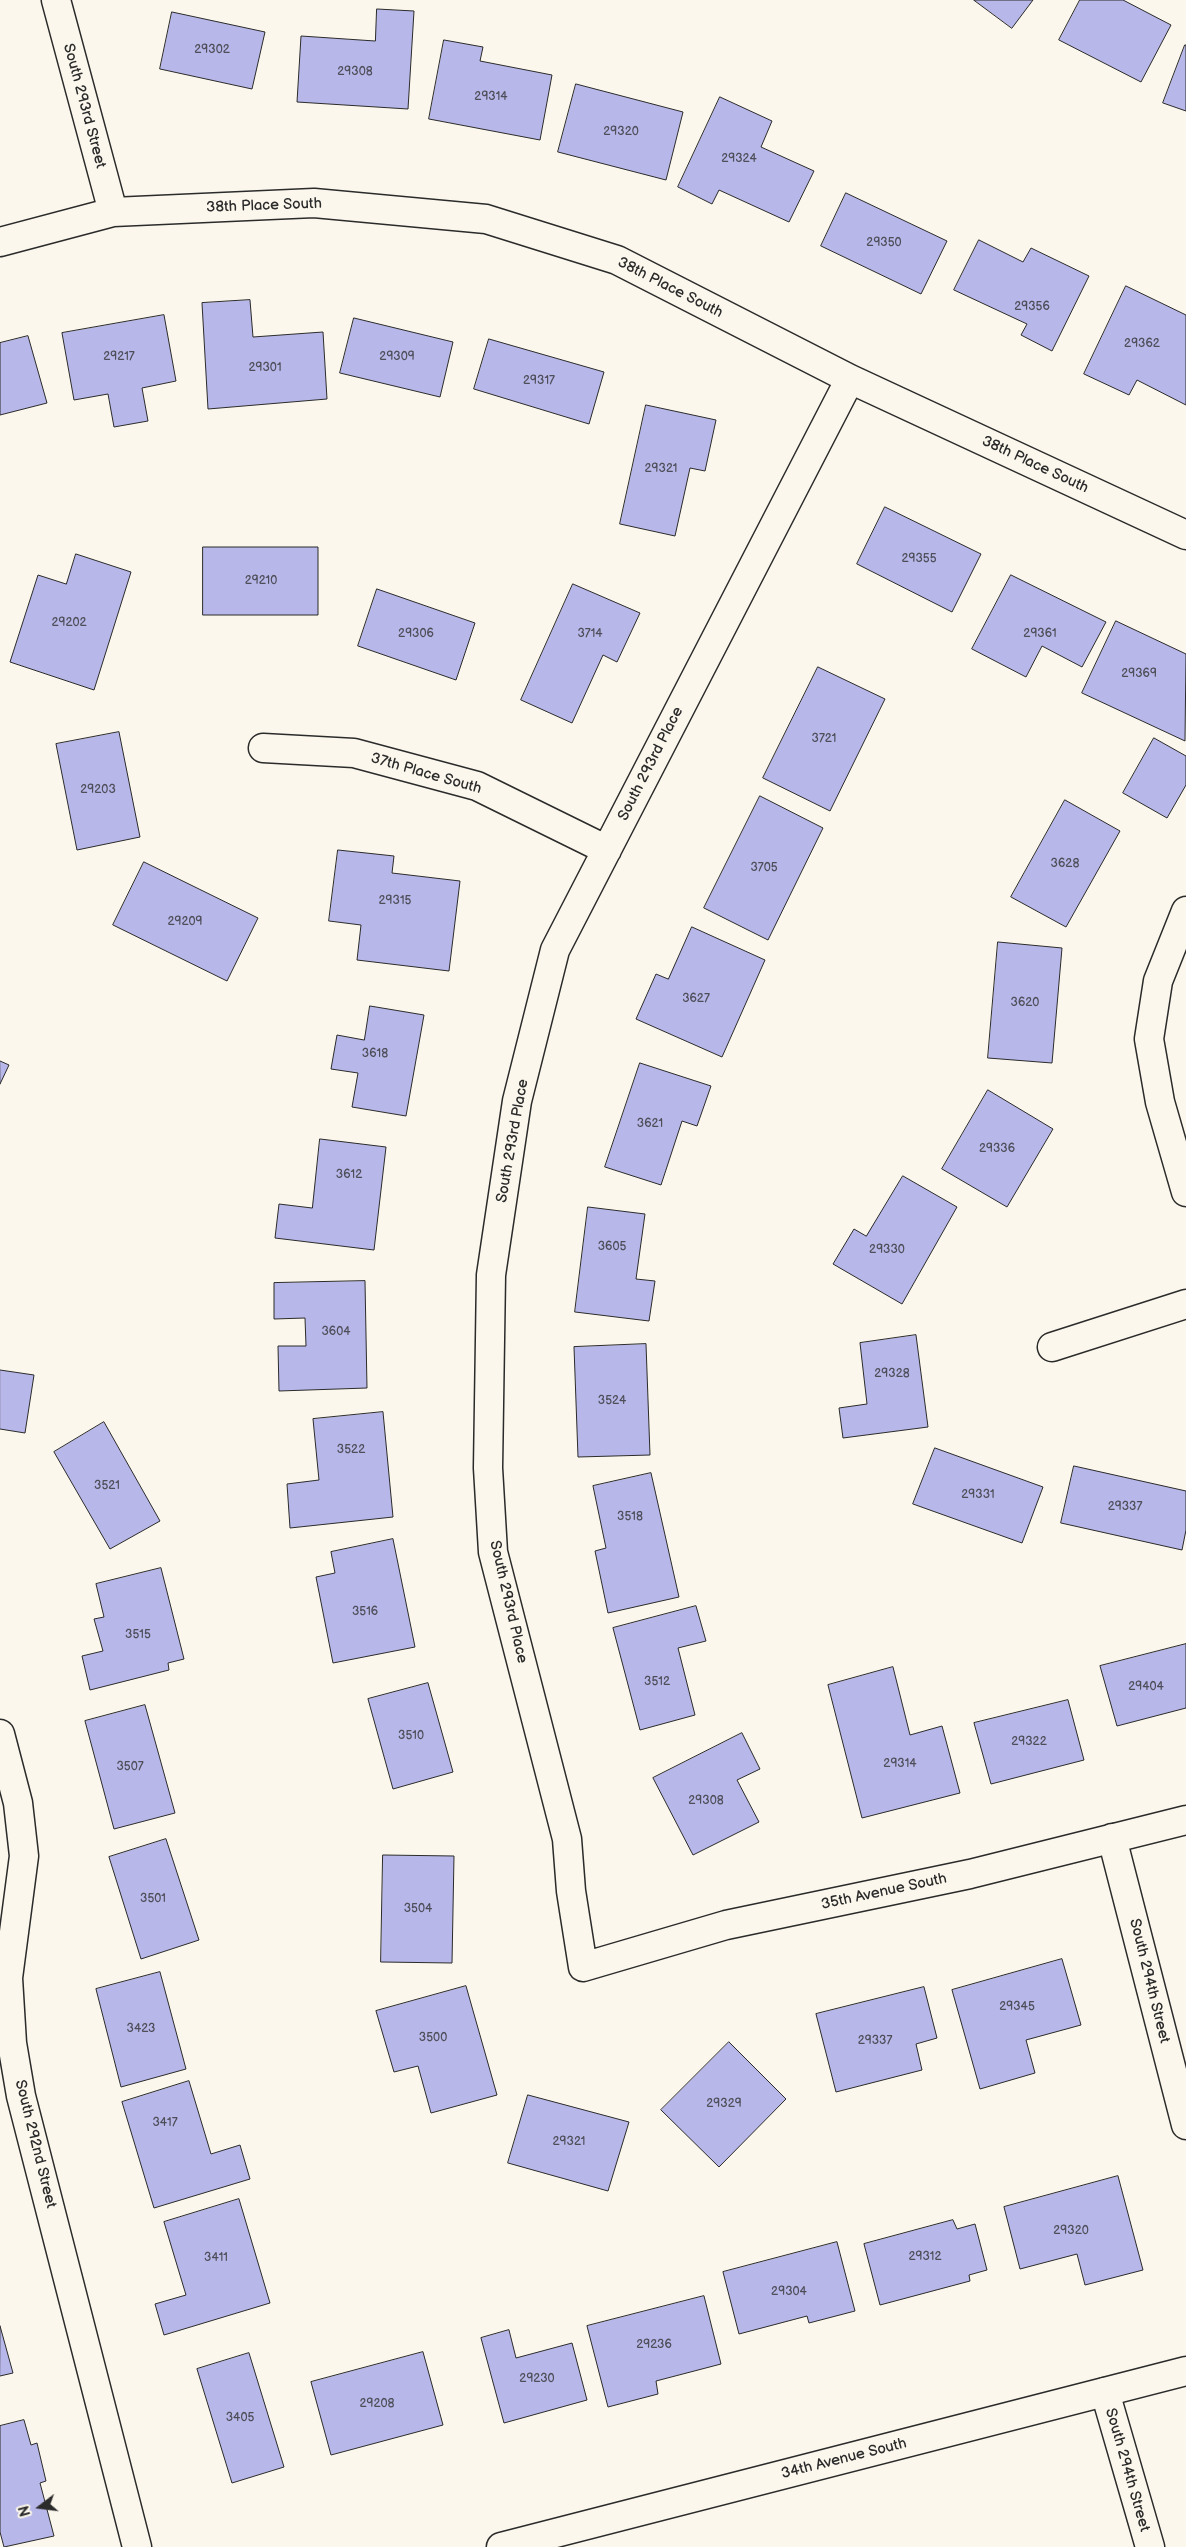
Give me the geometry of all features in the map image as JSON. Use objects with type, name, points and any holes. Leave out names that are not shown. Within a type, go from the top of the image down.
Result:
[{"type":"street","name":"South 293rd Street","points":[[56,0],[113,212]]},
{"type":"street","name":"38th Place South","points":[[0,242],[113,212],[314,203],[486,219],[617,260],[850,379],[1186,535]]},
{"type":"street","name":"South 293rd Place","points":[[583,1967],[571,1891],[567,1839],[493,1552],[488,1468],[491,1275],[517,1101],[555,950],[850,379]]},
{"type":"street","name":"37th Place South","points":[[263,748],[354,753],[476,786],[607,850]]},
{"type":"street","points":[[1186,911],[1158,981],[1149,1039],[1160,1102],[1186,1192]]},
{"type":"street","points":[[1052,1347],[1186,1304]]},
{"type":"street","name":"South 292nd Street","points":[[0,1734],[18,1803],[24,1856],[4,1978],[12,2043],[21,2096],[137,2547]]},
{"type":"street","name":"35th Avenue South","points":[[583,1967],[726,1925],[970,1874],[1186,1820]]},
{"type":"street","name":"South 294th Street","points":[[1112,1838],[1186,2125]]},
{"type":"street","name":"34th Avenue South","points":[[501,2547],[1186,2371]]},
{"type":"street","name":"South 294th Street","points":[[1105,2392],[1150,2547]]},
{"type":"building","points":[[974,0],[1033,0],[1012,28]]},
{"type":"building","points":[[1080,0],[1123,0],[1171,25],[1141,82],[1059,40]]},
{"type":"building","points":[[377,9],[414,11],[408,109],[297,102],[301,36],[375,41]]},
{"type":"building","points":[[172,12],[265,32],[252,89],[160,69]]},
{"type":"building","points":[[444,40],[483,47],[480,61],[552,75],[540,140],[429,119]]},
{"type":"building","points":[[1186,45],[1186,111],[1163,103]]},
{"type":"building","points":[[576,84],[683,112],[666,180],[558,152]]},
{"type":"building","points":[[720,97],[772,121],[761,147],[814,171],[789,222],[719,190],[712,204],[678,187]]},
{"type":"building","points":[[846,193],[947,241],[921,294],[821,246]]},
{"type":"building","points":[[979,240],[1023,262],[1031,248],[1089,276],[1052,351],[1021,335],[1027,324],[954,290]]},
{"type":"building","points":[[1126,286],[1186,315],[1186,405],[1137,380],[1129,395],[1084,374]]},
{"type":"building","points":[[250,300],[253,337],[323,332],[327,399],[208,409],[202,303]]},
{"type":"building","points":[[164,315],[176,381],[142,388],[148,421],[114,427],[108,394],[74,400],[62,333]]},
{"type":"building","points":[[354,318],[453,342],[440,397],[340,373]]},
{"type":"building","points":[[28,336],[47,403],[0,415],[0,343]]},
{"type":"building","points":[[489,339],[604,372],[589,424],[474,389]]},
{"type":"building","points":[[646,405],[716,420],[705,471],[690,468],[675,536],[620,524]]},
{"type":"building","points":[[885,507],[981,554],[952,612],[857,564]]},
{"type":"building","points":[[203,547],[318,547],[318,615],[203,615]]},
{"type":"building","points":[[76,554],[131,572],[94,690],[10,662],[38,575],[66,584]]},
{"type":"building","points":[[1011,575],[1106,622],[1082,667],[1042,646],[1026,677],[972,649]]},
{"type":"building","points":[[573,584],[640,613],[617,662],[603,655],[572,723],[521,700]]},
{"type":"building","points":[[377,589],[475,623],[456,680],[358,646]]},
{"type":"building","points":[[1116,621],[1186,654],[1185,741],[1082,693]]},
{"type":"building","points":[[818,667],[885,699],[830,811],[763,778]]},
{"type":"building","points":[[119,732],[140,837],[77,850],[56,744]]},
{"type":"building","points":[[1154,738],[1186,756],[1186,785],[1167,818],[1123,793]]},
{"type":"building","points":[[760,796],[823,828],[768,940],[704,908]]},
{"type":"building","points":[[1065,800],[1120,831],[1066,927],[1011,897]]},
{"type":"building","points":[[338,850],[394,856],[392,873],[460,881],[449,971],[357,960],[361,925],[329,921]]},
{"type":"building","points":[[144,862],[258,918],[227,981],[113,925]]},
{"type":"building","points":[[692,927],[765,960],[722,1057],[636,1019],[656,974],[668,979]]},
{"type":"building","points":[[998,942],[1062,948],[1052,1063],[988,1058]]},
{"type":"building","points":[[370,1006],[424,1015],[406,1116],[352,1107],[358,1073],[331,1069],[337,1035],[364,1040]]},
{"type":"building","points":[[0,1061],[9,1065],[0,1084]]},
{"type":"building","points":[[640,1063],[711,1086],[697,1126],[682,1121],[661,1185],[605,1167]]},
{"type":"building","points":[[988,1090],[1053,1129],[1007,1207],[942,1169]]},
{"type":"building","points":[[320,1139],[386,1147],[374,1250],[275,1238],[279,1204],[312,1208]]},
{"type":"building","points":[[903,1176],[957,1207],[902,1304],[833,1264],[854,1229],[866,1236]]},
{"type":"building","points":[[588,1207],[645,1214],[636,1279],[655,1281],[649,1321],[575,1312]]},
{"type":"building","points":[[365,1281],[367,1388],[279,1391],[278,1346],[306,1346],[305,1318],[274,1319],[274,1283]]},
{"type":"building","points":[[916,1335],[928,1427],[843,1438],[839,1408],[867,1404],[860,1343]]},
{"type":"building","points":[[646,1344],[650,1455],[578,1457],[574,1347]]},
{"type":"building","points":[[0,1370],[34,1375],[25,1433],[0,1429]]},
{"type":"building","points":[[383,1412],[393,1517],[290,1528],[287,1484],[319,1480],[313,1419]]},
{"type":"building","points":[[104,1422],[160,1521],[110,1549],[54,1452]]},
{"type":"building","points":[[935,1448],[1043,1487],[1022,1543],[913,1504]]},
{"type":"building","points":[[1074,1466],[1186,1491],[1186,1530],[1182,1550],[1061,1523]]},
{"type":"building","points":[[651,1473],[679,1597],[608,1613],[595,1551],[606,1548],[593,1486]]},
{"type":"building","points":[[393,1539],[415,1647],[333,1663],[316,1577],[335,1573],[331,1552]]},
{"type":"building","points":[[161,1568],[184,1659],[168,1663],[169,1670],[90,1690],[82,1656],[103,1651],[94,1619],[104,1617],[96,1584]]},
{"type":"building","points":[[696,1606],[706,1641],[678,1648],[695,1715],[640,1730],[613,1628]]},
{"type":"building","points":[[1186,1644],[1186,1708],[1117,1726],[1100,1666]]},
{"type":"building","points":[[893,1667],[910,1735],[942,1726],[960,1793],[862,1818],[828,1685]]},
{"type":"building","points":[[428,1683],[453,1772],[393,1789],[368,1699]]},
{"type":"building","points":[[1068,1700],[1084,1760],[991,1784],[974,1723]]},
{"type":"building","points":[[145,1705],[175,1813],[114,1829],[85,1721]]},
{"type":"building","points":[[742,1733],[760,1769],[737,1780],[759,1822],[693,1855],[653,1778]]},
{"type":"building","points":[[166,1839],[199,1940],[141,1959],[109,1857]]},
{"type":"building","points":[[383,1855],[454,1856],[452,1963],[381,1962]]},
{"type":"building","points":[[1062,1959],[1081,2025],[1026,2040],[1035,2073],[980,2089],[952,1990]]},
{"type":"building","points":[[160,1972],[186,2069],[121,2087],[96,1989]]},
{"type":"building","points":[[466,1986],[497,2095],[431,2113],[418,2066],[394,2072],[376,2011]]},
{"type":"building","points":[[924,1987],[937,2038],[916,2044],[922,2070],[836,2092],[816,2014]]},
{"type":"building","points":[[729,2042],[786,2099],[719,2167],[661,2110]]},
{"type":"building","points":[[189,2081],[211,2154],[240,2145],[250,2179],[154,2208],[122,2102]]},
{"type":"building","points":[[528,2095],[629,2122],[608,2191],[508,2163]]},
{"type":"building","points":[[1118,2176],[1143,2270],[1085,2285],[1077,2254],[1020,2269],[1004,2207]]},
{"type":"building","points":[[239,2199],[270,2303],[164,2335],[155,2304],[186,2295],[164,2222]]},
{"type":"building","points":[[953,2220],[957,2229],[975,2224],[987,2270],[969,2275],[970,2281],[880,2305],[864,2244]]},
{"type":"building","points":[[837,2242],[855,2311],[809,2323],[807,2316],[739,2334],[723,2272]]},
{"type":"building","points":[[704,2296],[721,2364],[656,2381],[658,2394],[608,2407],[587,2326]]},
{"type":"building","points":[[0,2326],[13,2373],[0,2376]]},
{"type":"building","points":[[509,2330],[516,2358],[572,2343],[587,2400],[504,2423],[481,2338]]},
{"type":"building","points":[[423,2352],[443,2425],[331,2455],[311,2382]]},
{"type":"building","points":[[249,2353],[284,2467],[232,2483],[197,2369]]},
{"type":"building","points":[[24,2420],[31,2445],[37,2443],[46,2481],[40,2483],[54,2536],[4,2547],[0,2532],[0,2426]]}]
